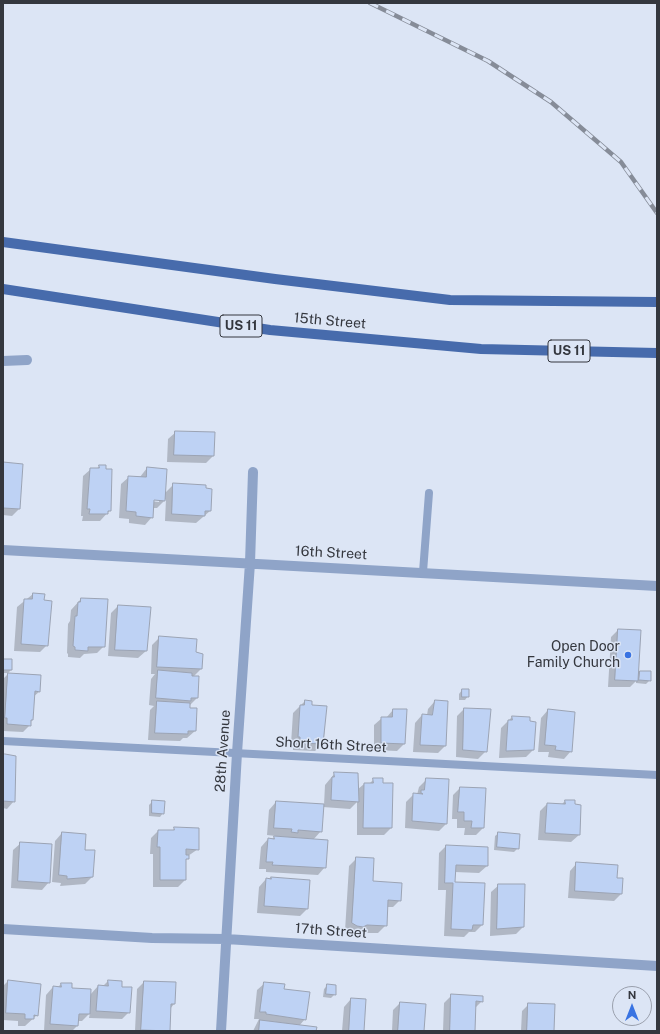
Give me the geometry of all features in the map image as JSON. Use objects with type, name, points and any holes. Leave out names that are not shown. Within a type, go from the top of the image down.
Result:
[{"type":"main road","points":[[3,242],[267,278],[450,300],[657,302]]},
{"type":"main road","name":"15th Street","points":[[3,289],[270,330],[481,348],[657,353]]},
{"type":"street","points":[[3,361],[27,360]]},
{"type":"street","name":"28th Avenue","points":[[221,1031],[237,753],[250,563],[253,472]]},
{"type":"street","name":"16th Street","points":[[3,550],[657,586]]},
{"type":"street","name":"17th Street","points":[[3,929],[152,938],[226,939],[657,966]]},
{"type":"lane","points":[[423,572],[429,494]]},
{"type":"lane","name":"Short 16th Street","points":[[3,740],[657,775]]},
{"type":"building","points":[[175,431],[215,432],[214,456],[174,455]]},
{"type":"building","points":[[3,462],[23,464],[20,509],[3,508]]},
{"type":"building","points":[[99,465],[106,465],[106,469],[112,469],[111,511],[108,511],[108,514],[89,514],[90,509],[87,509],[90,468],[99,468]]},
{"type":"building","points":[[147,467],[167,469],[165,501],[154,500],[153,518],[136,516],[136,512],[126,511],[128,476],[146,477]]},
{"type":"building","points":[[173,483],[206,485],[206,488],[212,489],[211,511],[205,511],[205,516],[172,514]]},
{"type":"building","points":[[33,593],[45,594],[44,600],[52,601],[48,646],[21,644],[24,599],[32,599]]},
{"type":"building","points":[[81,598],[108,599],[105,647],[88,647],[88,651],[75,650],[75,647],[73,646],[75,616],[77,616],[78,602],[80,602]]},
{"type":"building","points":[[118,605],[151,607],[147,651],[115,650]]},
{"type":"building","name":"Open Door Family Church","points":[[618,629],[641,630],[638,681],[615,680]]},
{"type":"building","points":[[159,636],[197,639],[196,652],[203,654],[202,669],[157,667]]},
{"type":"building","points":[[3,659],[12,659],[12,670],[3,670]]},
{"type":"building","points":[[158,670],[192,673],[192,676],[199,676],[198,698],[191,698],[191,701],[156,698]]},
{"type":"building","points":[[640,671],[651,671],[651,681],[639,680]]},
{"type":"building","points":[[8,673],[41,675],[40,692],[35,691],[33,720],[31,720],[31,726],[7,724],[7,718],[5,718]]},
{"type":"building","points":[[462,689],[469,689],[469,697],[462,697]]},
{"type":"building","points":[[305,700],[312,701],[312,705],[327,706],[323,744],[300,743],[300,737],[298,737],[300,705],[304,705]]},
{"type":"building","points":[[435,700],[448,701],[446,746],[420,745],[422,714],[432,715]]},
{"type":"building","points":[[157,701],[190,703],[190,708],[197,708],[196,731],[188,731],[188,734],[155,733]]},
{"type":"building","points":[[464,708],[491,709],[487,752],[463,750]]},
{"type":"building","points":[[393,709],[407,709],[405,744],[381,743],[381,717],[392,717]]},
{"type":"building","points":[[548,709],[575,712],[572,752],[555,750],[556,746],[545,745]]},
{"type":"building","points":[[512,716],[530,717],[530,721],[536,722],[534,750],[506,751],[508,720],[512,720]]},
{"type":"building","points":[[3,755],[16,756],[15,802],[3,801]]},
{"type":"building","points":[[334,772],[358,773],[359,802],[331,800],[332,777],[334,777]]},
{"type":"building","points":[[373,778],[383,778],[383,783],[393,783],[392,828],[363,828],[364,783],[373,783]]},
{"type":"building","points":[[426,778],[449,779],[447,824],[412,821],[413,793],[423,794],[421,793],[421,790],[424,790]]},
{"type":"building","points":[[460,787],[486,788],[484,828],[471,828],[472,821],[464,821],[464,812],[458,812]]},
{"type":"building","points":[[152,800],[165,801],[164,814],[152,813]]},
{"type":"building","points":[[565,800],[575,800],[575,804],[581,805],[580,835],[545,833],[547,803],[565,804]]},
{"type":"building","points":[[276,801],[324,804],[322,832],[298,830],[298,833],[291,832],[292,829],[274,828]]},
{"type":"building","points":[[174,827],[199,828],[199,850],[186,849],[186,855],[189,855],[189,859],[186,859],[186,880],[160,880],[160,847],[157,847],[158,830],[174,830]]},
{"type":"building","points":[[62,832],[86,834],[85,850],[95,850],[93,877],[67,879],[67,876],[59,875]]},
{"type":"building","points":[[498,832],[520,834],[519,849],[497,847]]},
{"type":"building","points":[[274,836],[328,840],[326,868],[272,865],[273,862],[266,862],[268,838],[274,839]]},
{"type":"building","points":[[20,842],[52,844],[50,883],[18,881]]},
{"type":"building","points":[[446,845],[488,847],[488,866],[456,865],[455,882],[485,883],[483,925],[473,925],[472,930],[451,929],[453,883],[445,883]]},
{"type":"building","points":[[356,857],[374,858],[373,881],[402,883],[401,901],[388,900],[387,926],[367,925],[363,927],[352,923]]},
{"type":"building","points":[[576,862],[618,865],[617,878],[623,878],[622,894],[575,891]]},
{"type":"building","points":[[271,877],[310,880],[308,909],[264,906],[266,878],[271,879]]},
{"type":"building","points":[[498,884],[525,884],[524,927],[497,929]]},
{"type":"building","points":[[8,980],[41,984],[38,1016],[34,1015],[34,1019],[25,1019],[25,1014],[6,1013]]},
{"type":"building","points":[[108,980],[122,981],[122,987],[132,987],[130,1013],[96,1011],[98,985],[108,986]]},
{"type":"building","points":[[144,981],[176,982],[175,1004],[171,1004],[170,1031],[141,1030]]},
{"type":"building","points":[[264,982],[285,984],[284,989],[310,992],[306,1020],[260,1012]]},
{"type":"building","points":[[61,983],[72,983],[72,988],[91,989],[90,1014],[79,1014],[78,1026],[50,1024],[53,986],[61,987]]},
{"type":"building","points":[[327,984],[336,985],[336,995],[326,994]]},
{"type":"building","points":[[451,994],[483,996],[483,1002],[476,1001],[475,1031],[450,1031]]},
{"type":"building","points":[[351,998],[366,999],[364,1031],[349,1031]]},
{"type":"building","points":[[400,1002],[426,1004],[424,1031],[398,1031]]},
{"type":"building","points":[[528,1003],[555,1004],[554,1031],[527,1031]]},
{"type":"building","points":[[260,1020],[317,1027],[316,1031],[259,1031]]},
{"type":"railway","points":[[370,3],[488,61],[551,102],[621,162],[657,213]]},
{"type":"place","name":"Open Door Family Church","points":[[628,655]]}]
